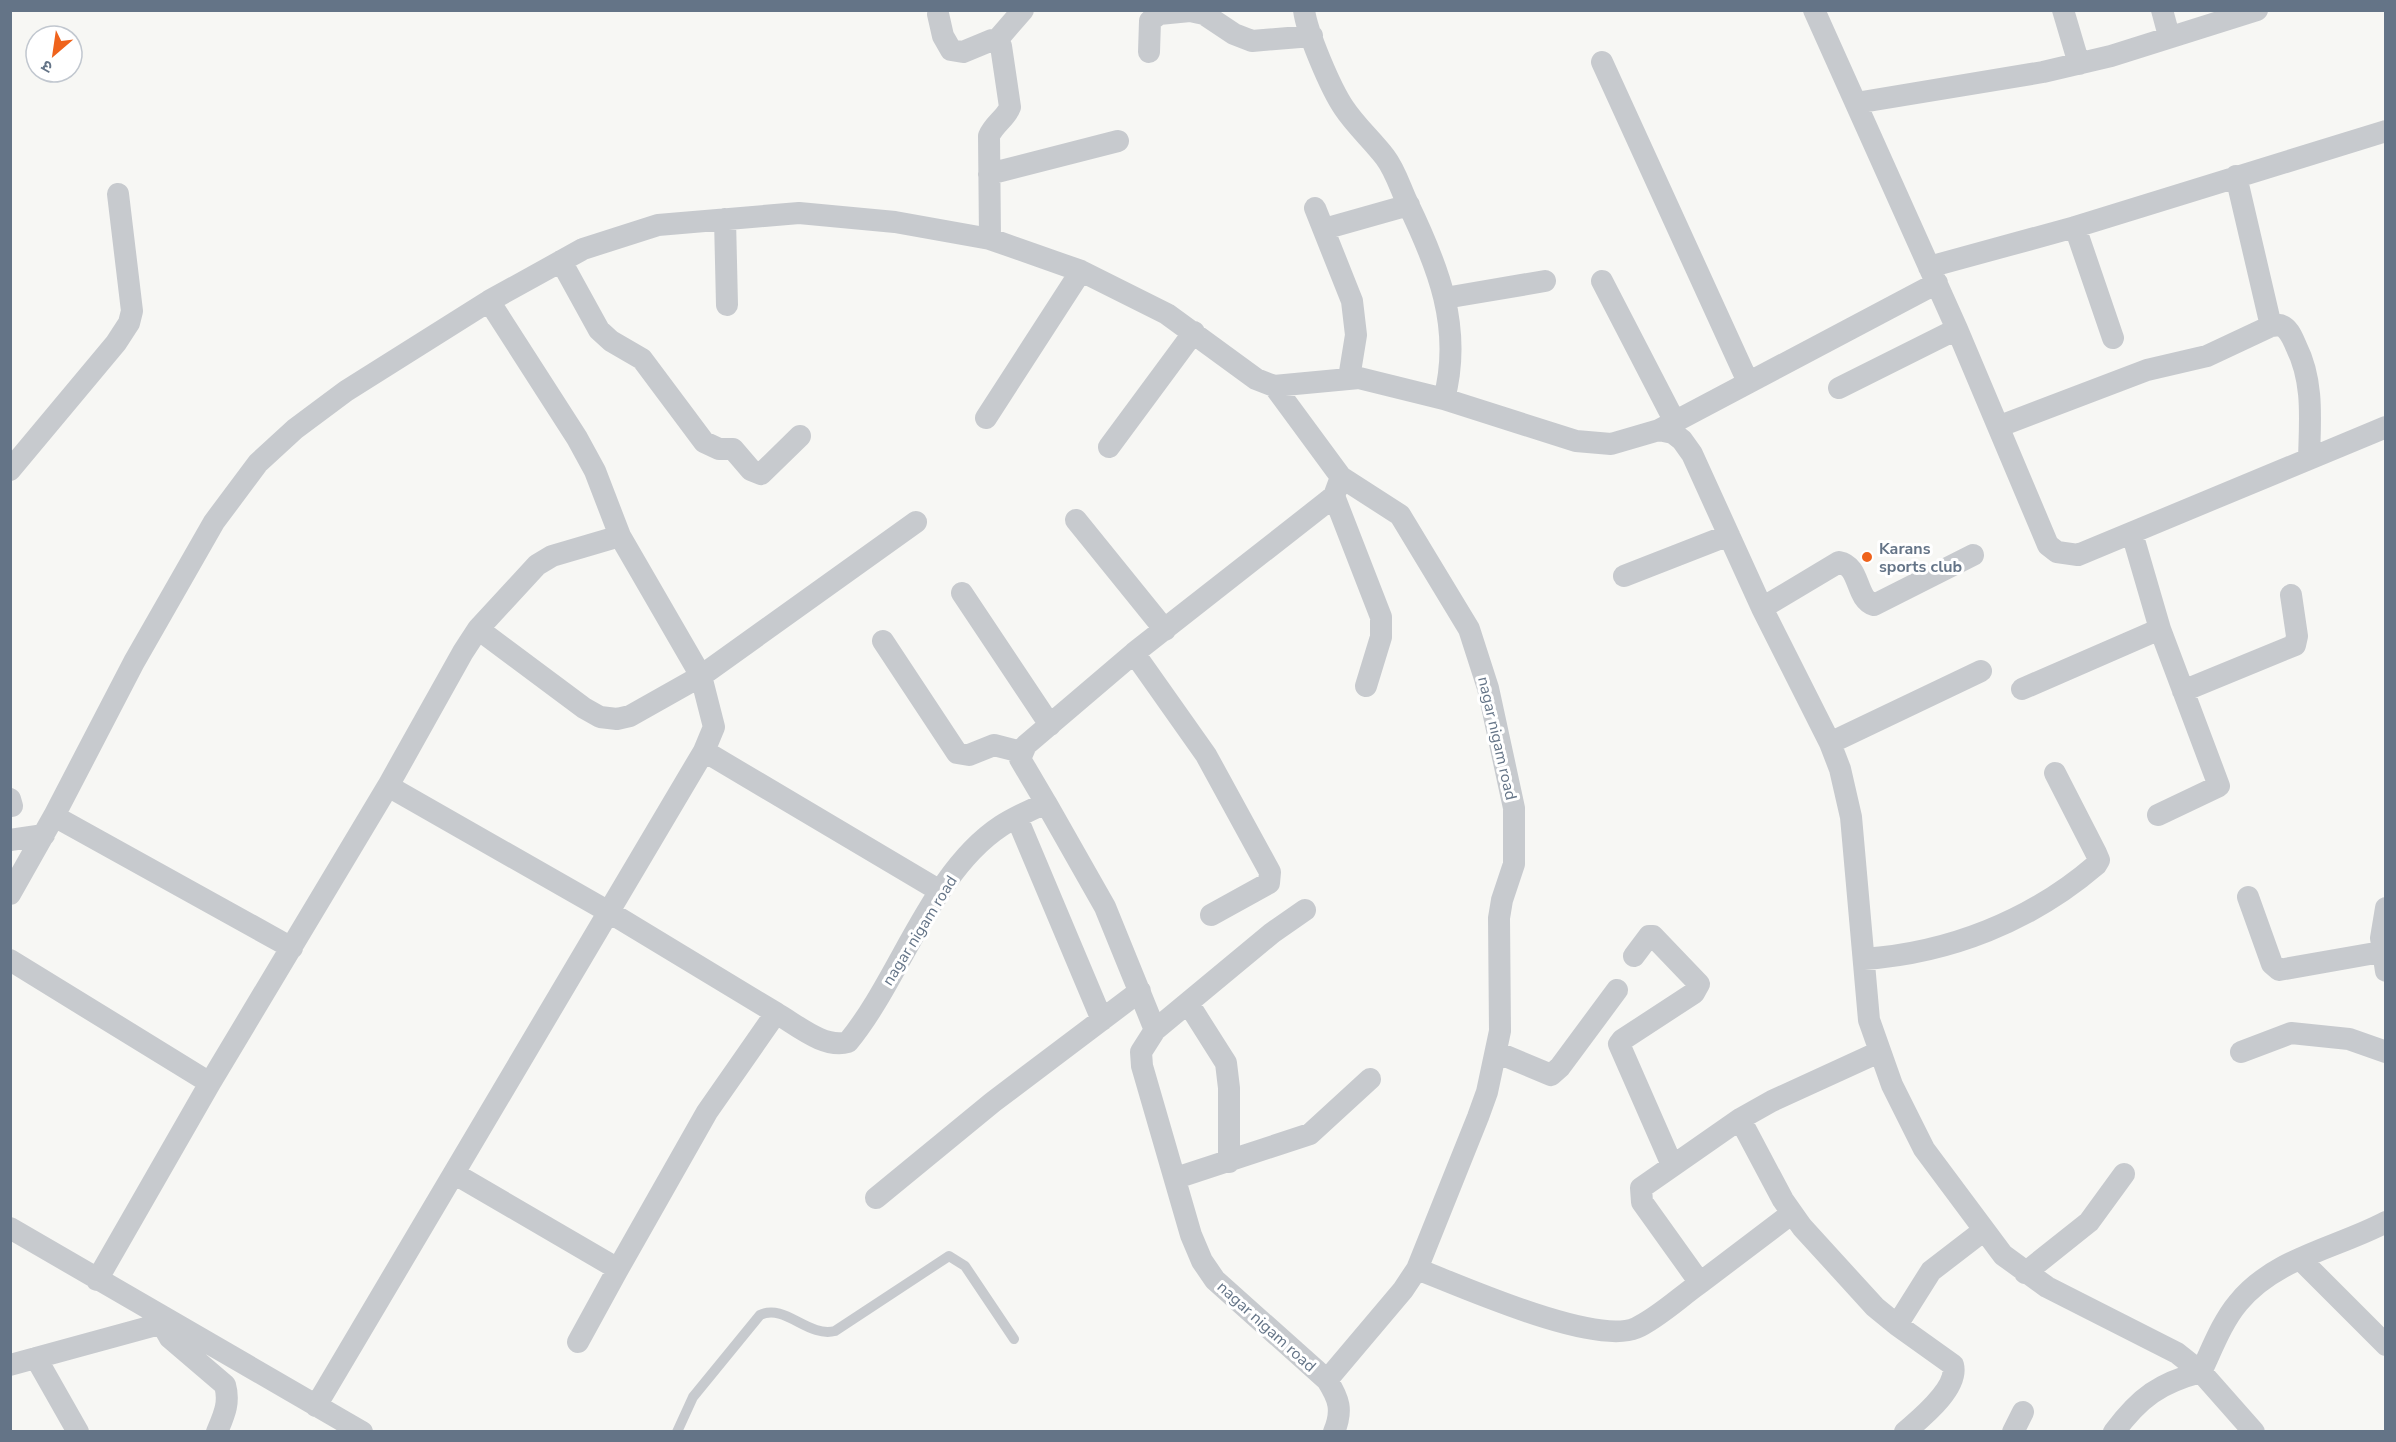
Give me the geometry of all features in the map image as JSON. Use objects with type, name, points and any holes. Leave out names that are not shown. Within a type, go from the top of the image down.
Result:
[{"type":"street","points":[[938,14],[946,44],[957,53],[997,40],[1023,10]]},
{"type":"street","points":[[1304,10],[1312,36],[1343,107],[1390,165],[1409,205],[1445,298],[1453,354],[1444,399]]},
{"type":"street","points":[[1814,10],[2000,426],[2048,545],[2057,552],[2078,555],[2385,427]]},
{"type":"street","points":[[2063,10],[2079,64]]},
{"type":"street","points":[[2162,10],[2169,36]]},
{"type":"street","points":[[1856,103],[2079,64],[2257,10]]},
{"type":"street","points":[[1149,52],[1150,21],[1159,14],[1190,11],[1204,14],[1234,34],[1252,41],[1312,36]]},
{"type":"street","points":[[990,239],[990,136],[996,123],[1010,107],[1001,46],[997,40]]},
{"type":"street","points":[[1602,62],[1748,382]]},
{"type":"street","points":[[10,894],[49,826],[134,662],[214,522],[258,463],[295,429],[346,392],[489,301],[583,249],[658,225],[799,213],[895,222],[990,239],[1080,271],[1167,314],[1256,379],[1274,386],[1349,378],[1444,399],[1576,441],[1611,444],[1667,426],[1933,275],[2075,227],[2385,131]]},
{"type":"street","points":[[989,174],[1118,141]]},
{"type":"street","points":[[2236,177],[2271,326]]},
{"type":"street","points":[[10,470],[116,343],[129,322],[132,311],[118,194]]},
{"type":"street","points":[[1349,378],[1356,334],[1352,301],[1319,219],[1409,205]]},
{"type":"street","points":[[725,219],[727,305]]},
{"type":"street","points":[[2075,227],[2113,338]]},
{"type":"street","points":[[561,261],[599,330],[611,341],[642,359],[704,442],[719,449],[733,449],[751,470],[761,474],[800,436]]},
{"type":"street","points":[[986,418],[1080,271]]},
{"type":"street","points":[[1445,298],[1545,281]]},
{"type":"street","points":[[1602,281],[1667,426],[1682,440],[1692,454],[1762,608],[1830,743],[1840,769],[1851,817],[1869,1020],[1879,1052],[1924,1149],[2003,1255],[2047,1287],[2156,1341],[2201,1371],[2254,1431]]},
{"type":"street","points":[[316,1406],[704,751],[714,727],[701,676],[620,536],[595,471],[577,438],[489,301]]},
{"type":"street","points":[[2000,426],[2147,370],[2207,356],[2271,326],[2286,327],[2308,372],[2309,459]]},
{"type":"street","points":[[1839,388],[1957,329]]},
{"type":"street","points":[[1109,447],[1194,332]]},
{"type":"street","name":"nagar nigam road","points":[[1155,1030],[1144,1044],[1140,1060],[1191,1234],[1202,1261],[1215,1280],[1327,1380],[1403,1290],[1417,1269],[1478,1117],[1500,1031],[1499,918],[1502,900],[1514,864],[1514,808],[1488,688],[1462,614],[1425,560],[1407,523],[1395,510],[1337,486],[1274,386]]},
{"type":"street","points":[[1021,752],[1134,654],[1337,486],[1381,617],[1380,637],[1366,686]]},
{"type":"street","points":[[1076,520],[1165,630]]},
{"type":"street","points":[[478,629],[584,708],[600,717],[616,719],[630,716],[701,676],[916,522]]},
{"type":"street","points":[[2132,533],[2160,629],[2219,786],[2158,815]]},
{"type":"street","points":[[1624,576],[1729,535]]},
{"type":"street","points":[[97,1280],[210,1083],[388,786],[478,629],[537,565],[552,556],[620,536]]},
{"type":"street","points":[[1762,608],[1839,562],[1851,568],[1866,600],[1874,604],[1973,555]]},
{"type":"street","points":[[962,593],[1050,725]]},
{"type":"street","points":[[2183,691],[2295,645],[2297,636],[2290,594]]},
{"type":"street","points":[[2022,689],[2160,629]]},
{"type":"street","points":[[883,641],[957,753],[969,755],[994,745],[1021,752]]},
{"type":"street","points":[[1134,654],[1206,755],[1270,872],[1269,883],[1211,915]]},
{"type":"street","points":[[1830,743],[1981,671]]},
{"type":"street","points":[[704,751],[940,891]]},
{"type":"street","points":[[1021,752],[1024,768],[1046,802],[1105,907],[1155,1030],[1272,933],[1305,910]]},
{"type":"street","points":[[1864,959],[1895,957],[1950,944],[1981,933],[2037,908],[2096,865],[2099,860],[2096,853],[2055,773]]},
{"type":"street","points":[[388,786],[609,912],[777,1013],[707,1112],[578,1342]]},
{"type":"street","name":"nagar nigam road","points":[[777,1013],[826,1042],[837,1045],[848,1042],[940,891],[985,839],[1046,802]]},
{"type":"street","points":[[1017,818],[1102,1020]]},
{"type":"street","points":[[10,840],[49,826],[292,948]]},
{"type":"street","points":[[2248,897],[2272,964],[2279,970],[2383,961],[2382,923],[2385,908]]},
{"type":"street","points":[[1634,956],[1649,936],[1653,936],[1699,984],[1694,993],[1619,1044],[1672,1165]]},
{"type":"street","points":[[10,960],[210,1083]]},
{"type":"street","points":[[1496,1052],[1551,1075],[1560,1067],[1617,990]]},
{"type":"street","points":[[876,1198],[993,1102],[1140,991]]},
{"type":"street","points":[[1188,1003],[1226,1063],[1229,1088],[1229,1162]]},
{"type":"street","points":[[2241,1052],[2291,1033],[2349,1039],[2385,1052]]},
{"type":"street","points":[[1700,1283],[1640,1196],[1641,1188],[1740,1119],[1879,1052]]},
{"type":"street","points":[[1176,1178],[1310,1134],[1370,1079]]},
{"type":"street","points":[[1740,1119],[1791,1214],[1854,1286],[1897,1326],[1953,1365],[1955,1372],[1934,1406],[1905,1431]]},
{"type":"street","points":[[455,1174],[618,1269]]},
{"type":"street","points":[[2025,1273],[2089,1222],[2124,1174]]},
{"type":"street","points":[[1417,1269],[1526,1312],[1613,1331],[1636,1328],[1791,1214]]},
{"type":"street","points":[[2114,1431],[2154,1390],[2173,1380],[2201,1371],[2239,1301],[2270,1275],[2300,1259],[2385,1222]]},
{"type":"street","points":[[10,1228],[158,1319],[362,1431]]},
{"type":"street","points":[[1897,1326],[1931,1271],[1983,1231]]},
{"type":"street","points":[[2300,1259],[2385,1345]]},
{"type":"street","points":[[10,1365],[158,1319]]},
{"type":"street","points":[[158,1319],[178,1346],[225,1385],[228,1396],[227,1410],[217,1431]]},
{"type":"street","points":[[36,1358],[78,1431]]},
{"type":"street","points":[[1327,1380],[1341,1408],[1334,1431]]},
{"type":"lane","points":[[677,1431],[693,1398],[760,1315],[768,1311],[817,1332],[834,1331],[950,1257],[964,1266],[1014,1339]]},
{"type":"place","name":"Karans sports club","points":[[1867,557]]}]
